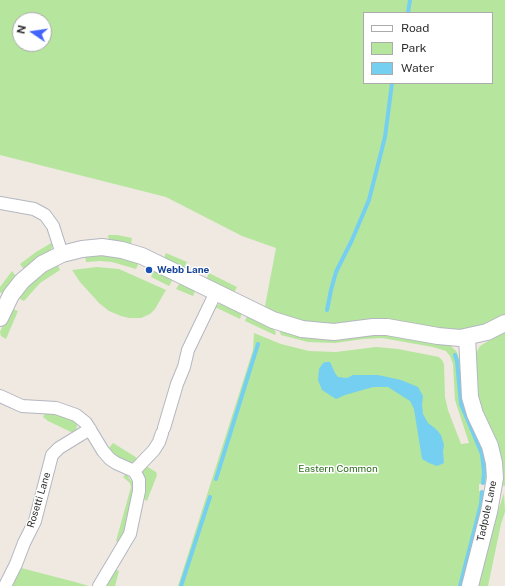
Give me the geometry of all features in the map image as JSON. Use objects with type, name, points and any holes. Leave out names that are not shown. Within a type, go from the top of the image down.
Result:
[{"type":"street","points":[[0,203],[34,209],[45,215],[53,226],[62,254]]},
{"type":"street","points":[[0,318],[11,295],[22,281],[42,264],[62,254],[102,247],[128,252],[150,260],[273,320],[302,329],[334,332],[372,327],[387,327],[452,338],[467,337],[486,332],[505,323]]},
{"type":"street","points":[[134,471],[154,450],[159,442],[184,367],[188,350],[216,292]]},
{"type":"street","name":"Tadpole Lane","points":[[467,337],[470,397],[475,414],[490,446],[494,463],[495,478],[489,512],[470,586]]},
{"type":"street","points":[[0,396],[22,406],[56,408],[70,412],[81,418],[90,428],[103,451],[110,459],[134,471],[139,480],[139,491],[132,528],[127,540],[99,586]]},
{"type":"street","name":"Rosetti Lane","points":[[5,586],[35,521],[52,455],[59,448],[90,428]]},
{"type":"green space","points":[[0,0],[505,0],[505,316],[496,321],[463,332],[300,322],[274,312],[265,306],[276,248],[242,236],[166,197],[0,155]]},
{"type":"green space","points":[[108,235],[132,238],[131,244],[128,245],[109,241]]},
{"type":"green space","points":[[53,242],[51,251],[26,269],[23,268],[20,264]]},
{"type":"green space","points":[[103,253],[139,262],[136,269],[112,262],[86,262],[85,255]]},
{"type":"green space","points":[[166,253],[187,262],[184,268],[164,258]]},
{"type":"green space","points":[[57,263],[60,270],[40,283],[24,301],[20,299],[19,296],[30,281]]},
{"type":"green space","points":[[97,267],[119,269],[166,290],[155,309],[150,314],[141,318],[121,316],[109,311],[99,303],[80,282],[72,270]]},
{"type":"green space","points":[[155,269],[172,279],[169,286],[151,277]]},
{"type":"green space","points":[[12,271],[15,278],[3,293],[1,293],[0,287]]},
{"type":"green space","points":[[209,273],[237,287],[235,291],[233,292],[206,280]]},
{"type":"green space","points":[[180,283],[196,289],[193,296],[176,289]]},
{"type":"green space","points":[[221,303],[242,313],[240,319],[215,307]]},
{"type":"green space","points":[[13,309],[18,311],[6,339],[1,336],[0,332],[10,310]]},
{"type":"green space","points":[[247,316],[272,326],[276,333],[275,335],[245,321]]},
{"type":"green space","name":"Eastern Common","points":[[279,329],[340,339],[382,333],[448,344],[457,352],[462,371],[463,401],[480,441],[487,464],[488,484],[479,484],[479,491],[485,492],[464,586],[178,586],[253,350],[254,333],[281,344],[309,351],[336,352],[376,347],[398,349],[439,357],[444,364],[445,397],[448,410],[461,444],[469,443],[455,400],[453,364],[446,351],[433,347],[382,338],[335,343],[308,342],[281,335]]},
{"type":"green space","points":[[505,331],[505,486],[501,485],[478,401],[475,355],[480,346]]},
{"type":"green space","points":[[46,412],[73,420],[77,425],[76,431],[73,433],[48,421],[43,417]]},
{"type":"green space","points":[[113,443],[139,460],[133,463],[119,458],[108,449]]},
{"type":"green space","points":[[146,466],[156,472],[157,475],[147,501],[144,499],[145,485],[142,472]]},
{"type":"green space","points":[[126,474],[132,482],[133,493],[126,527],[118,542],[116,541],[131,487],[130,483],[123,477]]},
{"type":"green space","points":[[504,493],[505,512],[501,524],[488,586],[478,586],[494,523]]},
{"type":"green space","points":[[21,568],[75,582],[89,586],[10,586]]},
{"type":"green space","points":[[116,570],[119,571],[115,586],[106,586]]},
{"type":"water","points":[[330,362],[338,377],[347,378],[353,375],[378,375],[401,380],[418,387],[423,396],[423,414],[428,423],[441,435],[444,445],[444,463],[437,466],[422,459],[414,409],[410,401],[388,387],[373,387],[336,399],[322,390],[318,380],[319,369],[323,363]]},
{"type":"waterway","points":[[408,12],[410,0]]},
{"type":"waterway","points":[[327,310],[336,272],[352,240],[369,200],[385,137],[392,84]]},
{"type":"waterway","points":[[216,479],[258,344]]},
{"type":"waterway","points":[[455,355],[457,361],[461,404],[482,454],[484,472],[483,483]]},
{"type":"waterway","points":[[460,586],[481,504],[482,492]]},
{"type":"waterway","points":[[181,586],[210,497]]},
{"type":"place","name":"Webb Lane","points":[[149,270]]}]
